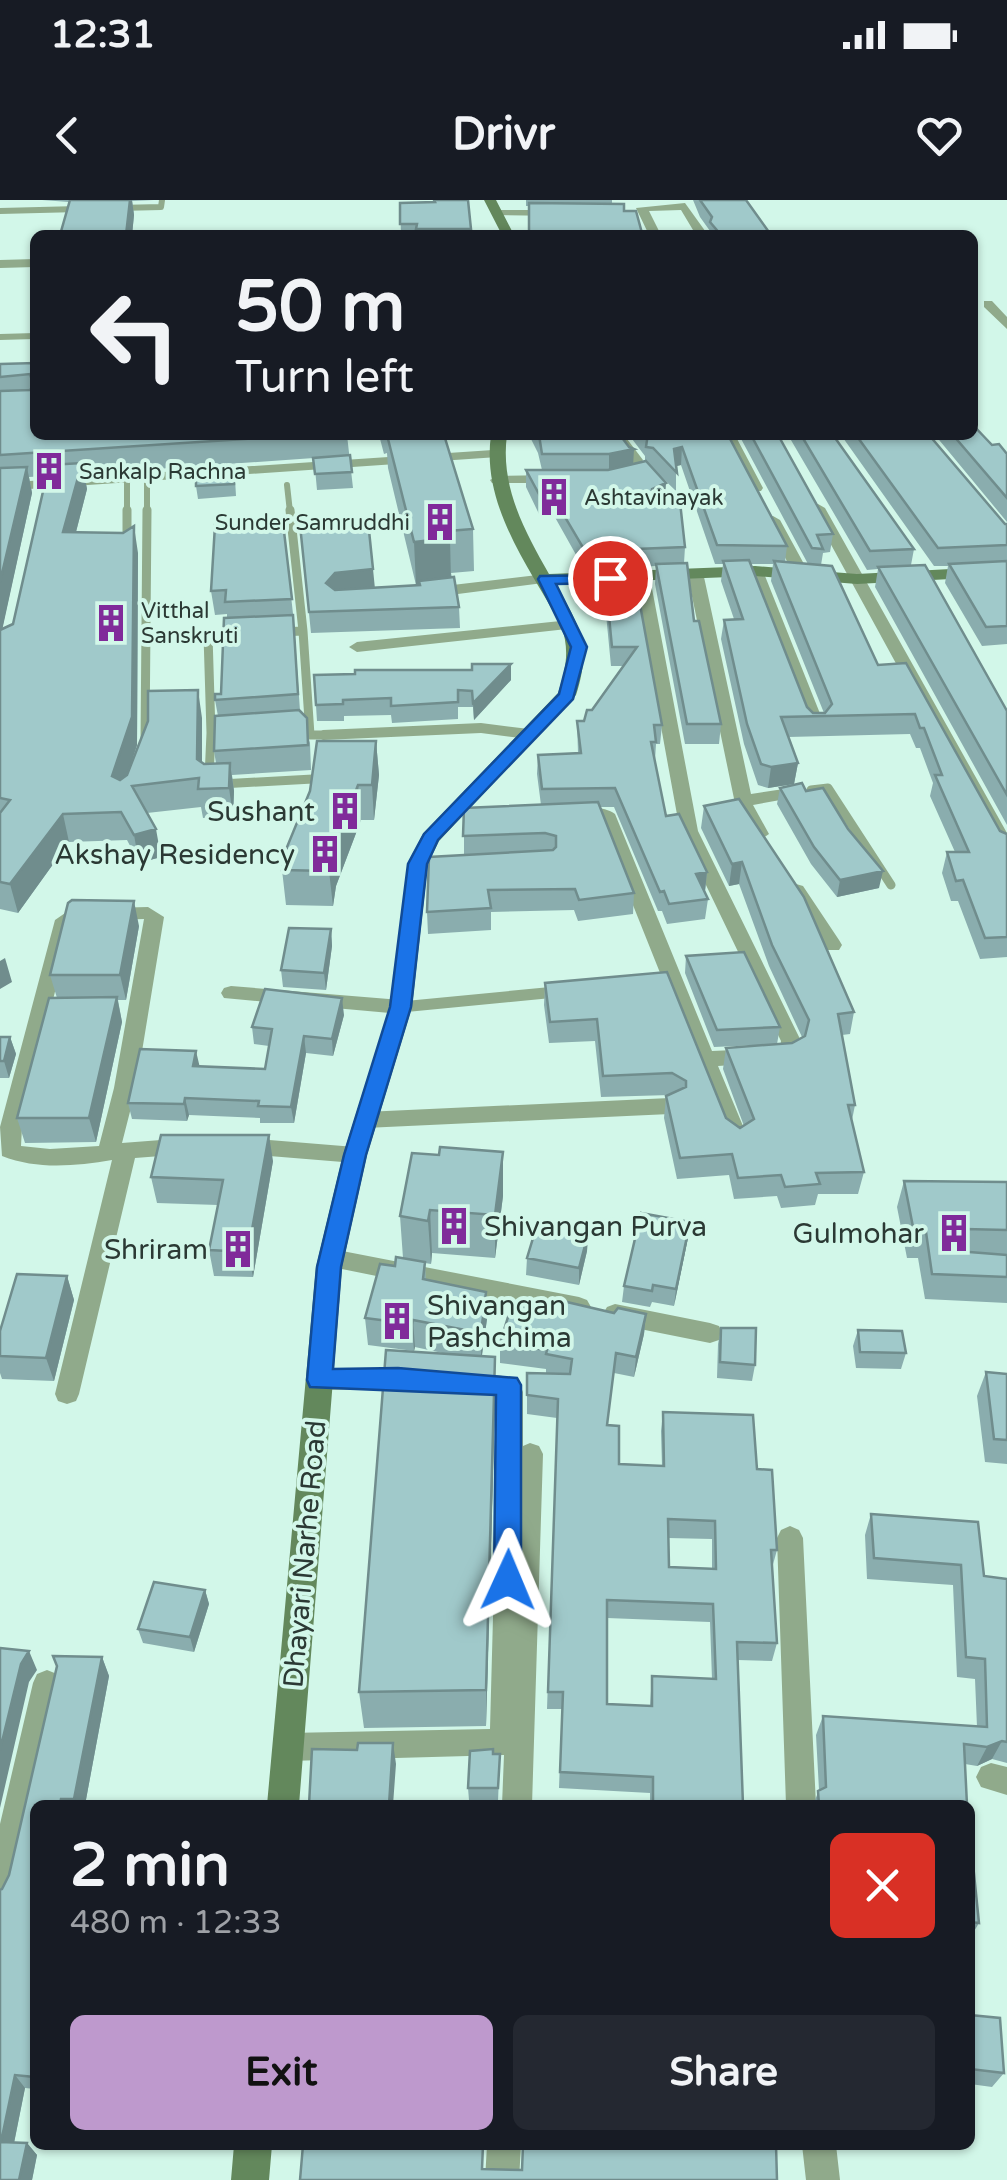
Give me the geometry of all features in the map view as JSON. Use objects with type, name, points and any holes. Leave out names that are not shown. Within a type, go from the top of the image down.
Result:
[{"type":"street","points":[[490,200],[503,225],[571,219]]},
{"type":"street","points":[[654,230],[644,208],[686,206],[699,230]]},
{"type":"street","points":[[0,264],[30,263]]},
{"type":"street","points":[[988,304],[1007,325]]},
{"type":"street","points":[[620,440],[636,460]]},
{"type":"street","points":[[731,440],[802,575]]},
{"type":"street","points":[[0,487],[496,444]]},
{"type":"street","name":"Dhayari Narhe Road","points":[[283,1800],[332,1258],[355,1155],[400,1007],[430,838],[458,819],[567,695],[579,647],[497,480],[496,444]]},
{"type":"street","points":[[497,480],[570,479]]},
{"type":"street","points":[[40,502],[44,484]]},
{"type":"street","points":[[813,499],[1007,850]]},
{"type":"street","points":[[414,594],[546,579],[756,572],[858,579],[1007,571]]},
{"type":"street","points":[[756,572],[816,726]]},
{"type":"street","points":[[696,576],[746,813],[768,846]]},
{"type":"street","points":[[642,578],[689,832],[791,1041],[790,1052],[780,1056],[705,1059]]},
{"type":"street","points":[[357,647],[570,625]]},
{"type":"street","points":[[316,731],[481,728],[529,734]]},
{"type":"street","points":[[744,801],[797,792]]},
{"type":"street","points":[[547,816],[606,814],[736,1138]]},
{"type":"street","points":[[789,879],[832,945]]},
{"type":"street","points":[[67,1394],[117,1151],[129,1011],[154,917],[148,913],[71,915],[65,920],[51,1012],[11,1127],[10,1150],[27,1156],[117,1151],[214,1146],[355,1155]]},
{"type":"street","points":[[231,993],[400,1007]]},
{"type":"street","points":[[365,1120],[670,1106]]},
{"type":"street","points":[[332,1258],[710,1333]]},
{"type":"street","points":[[288,1747],[488,1746],[499,1743],[504,1730],[508,1385],[398,1378],[319,1380]]},
{"type":"street","points":[[516,1800],[530,1454]]},
{"type":"street","points":[[790,1538],[800,1800]]},
{"type":"street","points":[[0,1890],[46,1683]]},
{"type":"street","points":[[250,2180],[253,2150]]},
{"type":"street","points":[[502,2180],[504,2150]]},
{"type":"street","points":[[820,2150],[822,2180]]},
{"type":"lane","points":[[60,210],[64,200]]},
{"type":"lane","points":[[111,208],[161,207],[162,200]]},
{"type":"lane","points":[[0,211],[94,209]]},
{"type":"lane","points":[[0,337],[30,336]]},
{"type":"lane","points":[[145,747],[147,476]]},
{"type":"lane","points":[[127,477],[127,552]]},
{"type":"lane","points":[[287,486],[316,731],[289,727]]},
{"type":"lane","points":[[265,633],[304,631]]},
{"type":"lane","points":[[246,634],[208,636],[209,784],[313,779]]},
{"type":"lane","points":[[210,733],[230,731]]},
{"type":"lane","points":[[797,792],[828,788],[892,886]]},
{"type":"lane","points":[[400,1007],[576,990]]},
{"type":"building","points":[[70,200],[130,200],[127,230],[61,230]]},
{"type":"building","points":[[468,200],[471,229],[416,229],[417,224],[400,224],[400,203]]},
{"type":"building","points":[[700,200],[746,200],[767,230],[717,230],[710,222],[712,217]]},
{"type":"building","points":[[529,203],[624,204],[624,211],[636,211],[641,230],[529,230]]},
{"type":"building","points":[[30,363],[30,374],[0,377],[0,364]]},
{"type":"building","points":[[30,390],[30,440],[230,440],[0,455],[0,391]]},
{"type":"building","points":[[978,430],[992,445],[999,444],[1007,454],[1007,498],[957,440],[978,440]]},
{"type":"building","points":[[388,440],[446,440],[473,529],[449,531],[450,538],[414,542]]},
{"type":"building","points":[[540,440],[624,440],[634,449],[609,454],[542,454]]},
{"type":"building","points":[[647,440],[731,440],[787,546],[717,545],[682,447],[674,449],[677,473],[653,448],[646,447]]},
{"type":"building","points":[[754,440],[781,440],[833,534],[817,535],[823,549],[812,548]]},
{"type":"building","points":[[804,440],[837,440],[914,549],[870,551]]},
{"type":"building","points":[[860,440],[933,440],[1007,524],[1007,545],[938,548]]},
{"type":"building","points":[[350,455],[352,472],[315,474],[313,458]]},
{"type":"building","points":[[646,461],[666,483],[652,489],[651,498],[658,500],[679,493],[685,547],[585,551],[552,495],[540,496],[526,470],[608,470]]},
{"type":"building","points":[[82,463],[63,532],[123,533],[134,526],[132,717],[112,776],[120,780],[127,775],[148,721],[148,691],[198,690],[197,759],[204,764],[230,763],[229,788],[198,789],[199,778],[132,786],[156,829],[134,835],[121,812],[63,814],[10,884],[0,882],[0,813],[10,800],[0,798],[0,630],[13,624],[49,465]]},
{"type":"building","points":[[234,466],[234,484],[196,486],[196,469]]},
{"type":"building","points":[[27,467],[0,582],[0,468]]},
{"type":"building","points":[[368,521],[373,569],[335,573],[326,583],[335,590],[420,585],[419,581],[454,577],[459,607],[309,612],[300,525]]},
{"type":"building","points":[[283,523],[292,599],[225,602],[226,590],[211,591],[215,525]]},
{"type":"building","points":[[749,560],[807,707],[813,713],[825,713],[832,704],[774,561],[832,566],[878,665],[906,663],[1000,831],[1007,834],[1007,937],[985,938],[963,880],[956,881],[947,852],[969,852],[935,775],[942,775],[915,714],[781,717],[798,763],[771,767],[761,764],[747,724],[724,620],[743,619],[723,561]]},
{"type":"building","points":[[1007,561],[1007,626],[986,627],[949,564]]},
{"type":"building","points":[[687,563],[694,621],[699,621],[721,724],[687,724],[656,564]]},
{"type":"building","points":[[925,565],[1007,711],[1007,795],[878,567]]},
{"type":"building","points":[[633,566],[662,725],[654,725],[656,742],[651,742],[666,816],[679,814],[707,872],[696,874],[708,899],[669,904],[664,891],[660,892],[615,788],[542,789],[538,755],[581,753],[577,721],[584,721],[587,710],[592,710],[637,647],[612,647],[607,595],[597,596],[588,568]]},
{"type":"building","points":[[293,615],[298,694],[215,700],[215,694],[221,694],[224,618]]},
{"type":"building","points":[[472,664],[511,664],[473,703],[472,691],[458,690],[458,702],[391,706],[391,698],[316,705],[314,675],[355,674],[355,670],[472,670]]},
{"type":"building","points":[[299,710],[307,718],[308,745],[214,751],[215,716]]},
{"type":"building","points":[[317,741],[376,741],[372,785],[358,785],[329,871],[282,870],[310,791]]},
{"type":"building","points":[[802,783],[806,791],[823,788],[848,829],[883,871],[840,880],[814,847],[780,788]]},
{"type":"building","points":[[739,799],[804,897],[854,1012],[838,1014],[855,1105],[848,1105],[864,1172],[816,1173],[820,1184],[785,1187],[781,1175],[738,1178],[732,1154],[680,1158],[666,1096],[686,1087],[686,1081],[672,1073],[603,1076],[597,1019],[550,1022],[545,983],[667,972],[726,1118],[740,1128],[754,1119],[726,1048],[792,1043],[805,1036],[809,1020],[772,945],[742,862],[732,864],[704,806]]},
{"type":"building","points":[[598,802],[634,893],[579,900],[575,889],[488,890],[491,908],[427,912],[429,857],[556,847],[556,836],[545,833],[463,836],[464,808]]},
{"type":"building","points":[[72,900],[134,901],[120,975],[50,975]]},
{"type":"building","points":[[289,928],[331,929],[324,973],[281,970]]},
{"type":"building","points":[[744,952],[780,1027],[717,1030],[686,956]]},
{"type":"building","points":[[265,989],[342,998],[332,1039],[304,1036],[291,1107],[258,1106],[259,1101],[185,1098],[184,1104],[128,1103],[140,1049],[196,1051],[193,1066],[265,1069],[272,1029],[252,1027]]},
{"type":"building","points":[[117,997],[89,1118],[17,1118],[49,998]]},
{"type":"building","points":[[0,1037],[10,1037],[4,1061],[0,1061]]},
{"type":"building","points":[[161,1135],[269,1135],[248,1252],[209,1250],[223,1180],[151,1177]]},
{"type":"building","points":[[440,1147],[503,1152],[495,1215],[430,1210],[428,1221],[400,1216],[412,1153],[439,1155]]},
{"type":"building","points":[[904,1181],[1007,1182],[1007,1230],[965,1229],[956,1232],[950,1244],[957,1251],[1007,1255],[1007,1277],[932,1274],[926,1232],[914,1232]]},
{"type":"building","points":[[641,1213],[690,1222],[676,1289],[653,1285],[652,1291],[624,1286]]},
{"type":"building","points":[[537,1225],[588,1234],[579,1268],[527,1258]]},
{"type":"building","points":[[396,1257],[425,1262],[423,1279],[486,1292],[481,1333],[413,1320],[412,1324],[365,1318],[380,1264],[395,1266]]},
{"type":"building","points":[[17,1274],[67,1276],[46,1358],[0,1356],[0,1331]]},
{"type":"building","points":[[554,1299],[614,1313],[618,1308],[646,1314],[636,1357],[616,1353],[607,1425],[619,1426],[619,1464],[664,1466],[663,1412],[753,1415],[757,1469],[772,1470],[777,1550],[771,1550],[777,1643],[737,1642],[743,1800],[653,1800],[653,1777],[560,1772],[563,1692],[548,1692],[558,1399],[527,1395],[527,1373],[570,1374],[572,1359],[546,1354],[547,1350],[500,1343],[512,1304],[549,1312]],"holes":[[[668,1519],[715,1521],[716,1569],[669,1567]],[[607,1600],[713,1604],[716,1679],[652,1676],[652,1706],[607,1704]]]},
{"type":"building","points":[[721,1328],[756,1328],[755,1365],[720,1362]]},
{"type":"building","points":[[858,1330],[902,1331],[906,1353],[860,1352]]},
{"type":"building","points":[[386,1350],[495,1357],[486,1690],[359,1692]]},
{"type":"building","points":[[986,1372],[1007,1374],[1007,1440],[994,1439]]},
{"type":"building","points":[[871,1514],[978,1522],[984,1576],[1007,1579],[1007,1742],[987,1747],[964,1744],[967,1800],[819,1800],[818,1791],[826,1787],[823,1716],[987,1727],[985,1659],[966,1657],[961,1565],[874,1558]]},
{"type":"building","points":[[154,1582],[205,1590],[190,1637],[138,1629]]},
{"type":"building","points":[[0,1648],[29,1651],[21,1664],[0,1750]]},
{"type":"building","points":[[53,1656],[102,1657],[74,1799],[30,1800],[30,2076],[15,2075],[1,2142],[27,2143],[19,2180],[0,2180],[0,1890],[9,1875],[57,1666]]},
{"type":"building","points":[[358,1743],[393,1743],[389,1800],[309,1800],[312,1749],[357,1750]]},
{"type":"building","points":[[493,1749],[493,1754],[500,1754],[498,1788],[468,1788],[470,1751]]},
{"type":"building","points":[[975,1884],[979,1923],[975,1923]]},
{"type":"building","points":[[975,2016],[1000,2018],[1004,2073],[975,2070]]},
{"type":"building","points":[[303,2150],[483,2150],[482,2169],[522,2170],[523,2150],[776,2150],[777,2180],[300,2180]]},
{"type":"place","name":"Sankalp Rachna","points":[[49,471]]},
{"type":"place","name":"Ashtavinayak","points":[[554,497]]},
{"type":"place","name":"Sunder Samruddhi","points":[[440,522]]},
{"type":"place","name":"Vitthal Sanskruti","points":[[111,623]]},
{"type":"place","name":"Sushant","points":[[345,811]]},
{"type":"place","name":"Akshay Residency","points":[[325,854]]},
{"type":"place","name":"Shivangan Purva","points":[[454,1226]]},
{"type":"place","name":"Gulmohar","points":[[954,1233]]},
{"type":"place","name":"Shriram","points":[[238,1249]]},
{"type":"place","name":"Shivangan Pashchima","points":[[397,1321]]},
{"type":"route","points":[[508,1580],[508,1385],[398,1378],[319,1380],[329,1267],[355,1155],[400,1007],[418,864],[430,838],[567,695],[579,647],[546,579],[610,578]]}]
